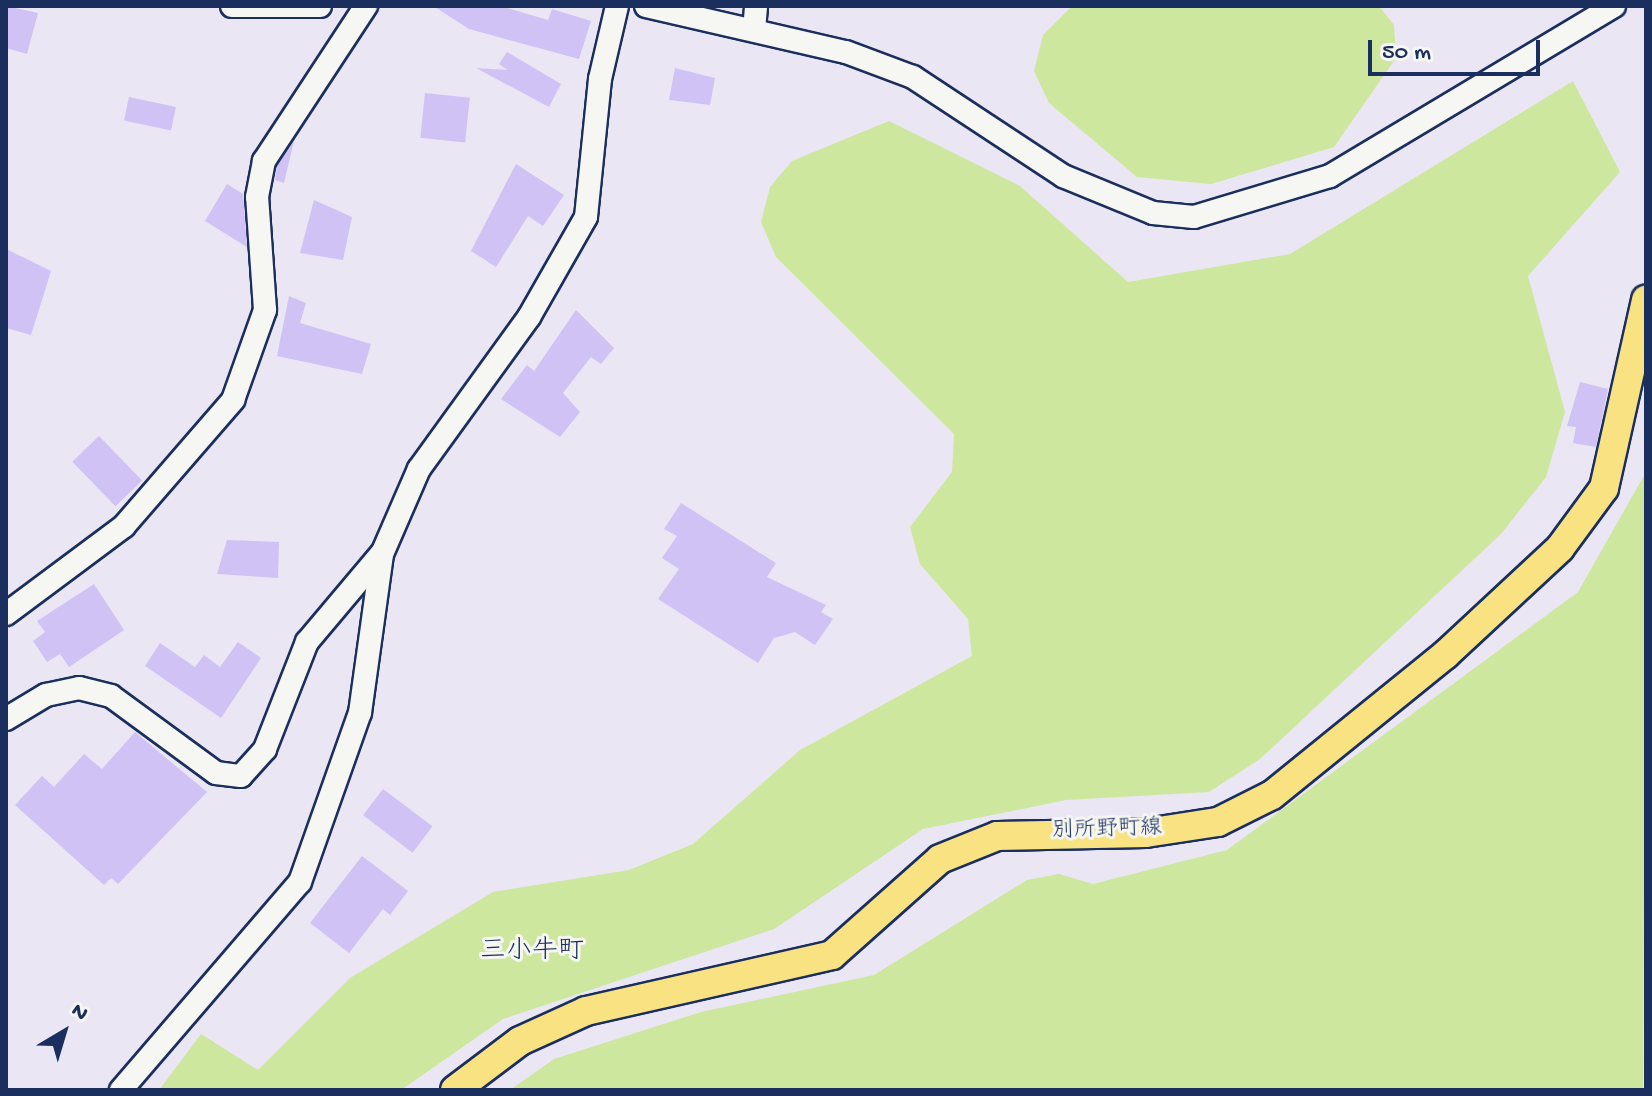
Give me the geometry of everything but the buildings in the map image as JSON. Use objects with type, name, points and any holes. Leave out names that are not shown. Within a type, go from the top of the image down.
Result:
[{"type":"main road","name":"別所野町線","points":[[455,1090],[520,1041],[586,1011],[832,955],[940,859],[997,836],[1146,833],[1218,822],[1272,795],[1445,655],[1560,548],[1604,488],[1646,300]]},
{"type":"street","points":[[232,6],[320,6]]},
{"type":"street","points":[[6,614],[124,526],[233,400],[265,310],[257,197],[264,161],[366,6]]},
{"type":"street","points":[[121,1090],[300,882],[360,713],[382,554],[419,469],[529,317],[580,230],[617,6]]},
{"type":"street","points":[[646,6],[754,30],[913,77],[1063,176],[1153,213],[1194,217],[1330,176],[1614,6]]},
{"type":"street","points":[[754,30],[756,6]]},
{"type":"street","points":[[6,719],[46,695],[79,688],[111,696],[216,773],[241,776],[265,749],[307,642],[382,554]]},
{"type":"green space","points":[[1072,6],[1379,6],[1394,25],[1396,58],[1334,147],[1211,184],[1137,177],[1049,103],[1034,71],[1043,35]]},
{"type":"green space","points":[[1573,81],[1620,172],[1528,276],[1565,412],[1546,477],[1501,534],[1260,759],[1209,792],[1066,800],[923,829],[774,929],[503,1019],[401,1090],[159,1090],[201,1034],[258,1070],[350,978],[493,892],[629,870],[693,844],[800,750],[972,656],[968,619],[920,564],[910,527],[952,472],[954,434],[776,257],[761,222],[770,187],[792,161],[889,121],[1020,186],[1128,282],[1290,254]]},
{"type":"green space","points":[[1646,472],[1643,1090],[510,1090],[554,1059],[701,1012],[874,975],[1027,880],[1059,874],[1093,884],[1227,850],[1578,592]]},
{"type":"district","name":"三小牛町","points":[[532,953]]}]
